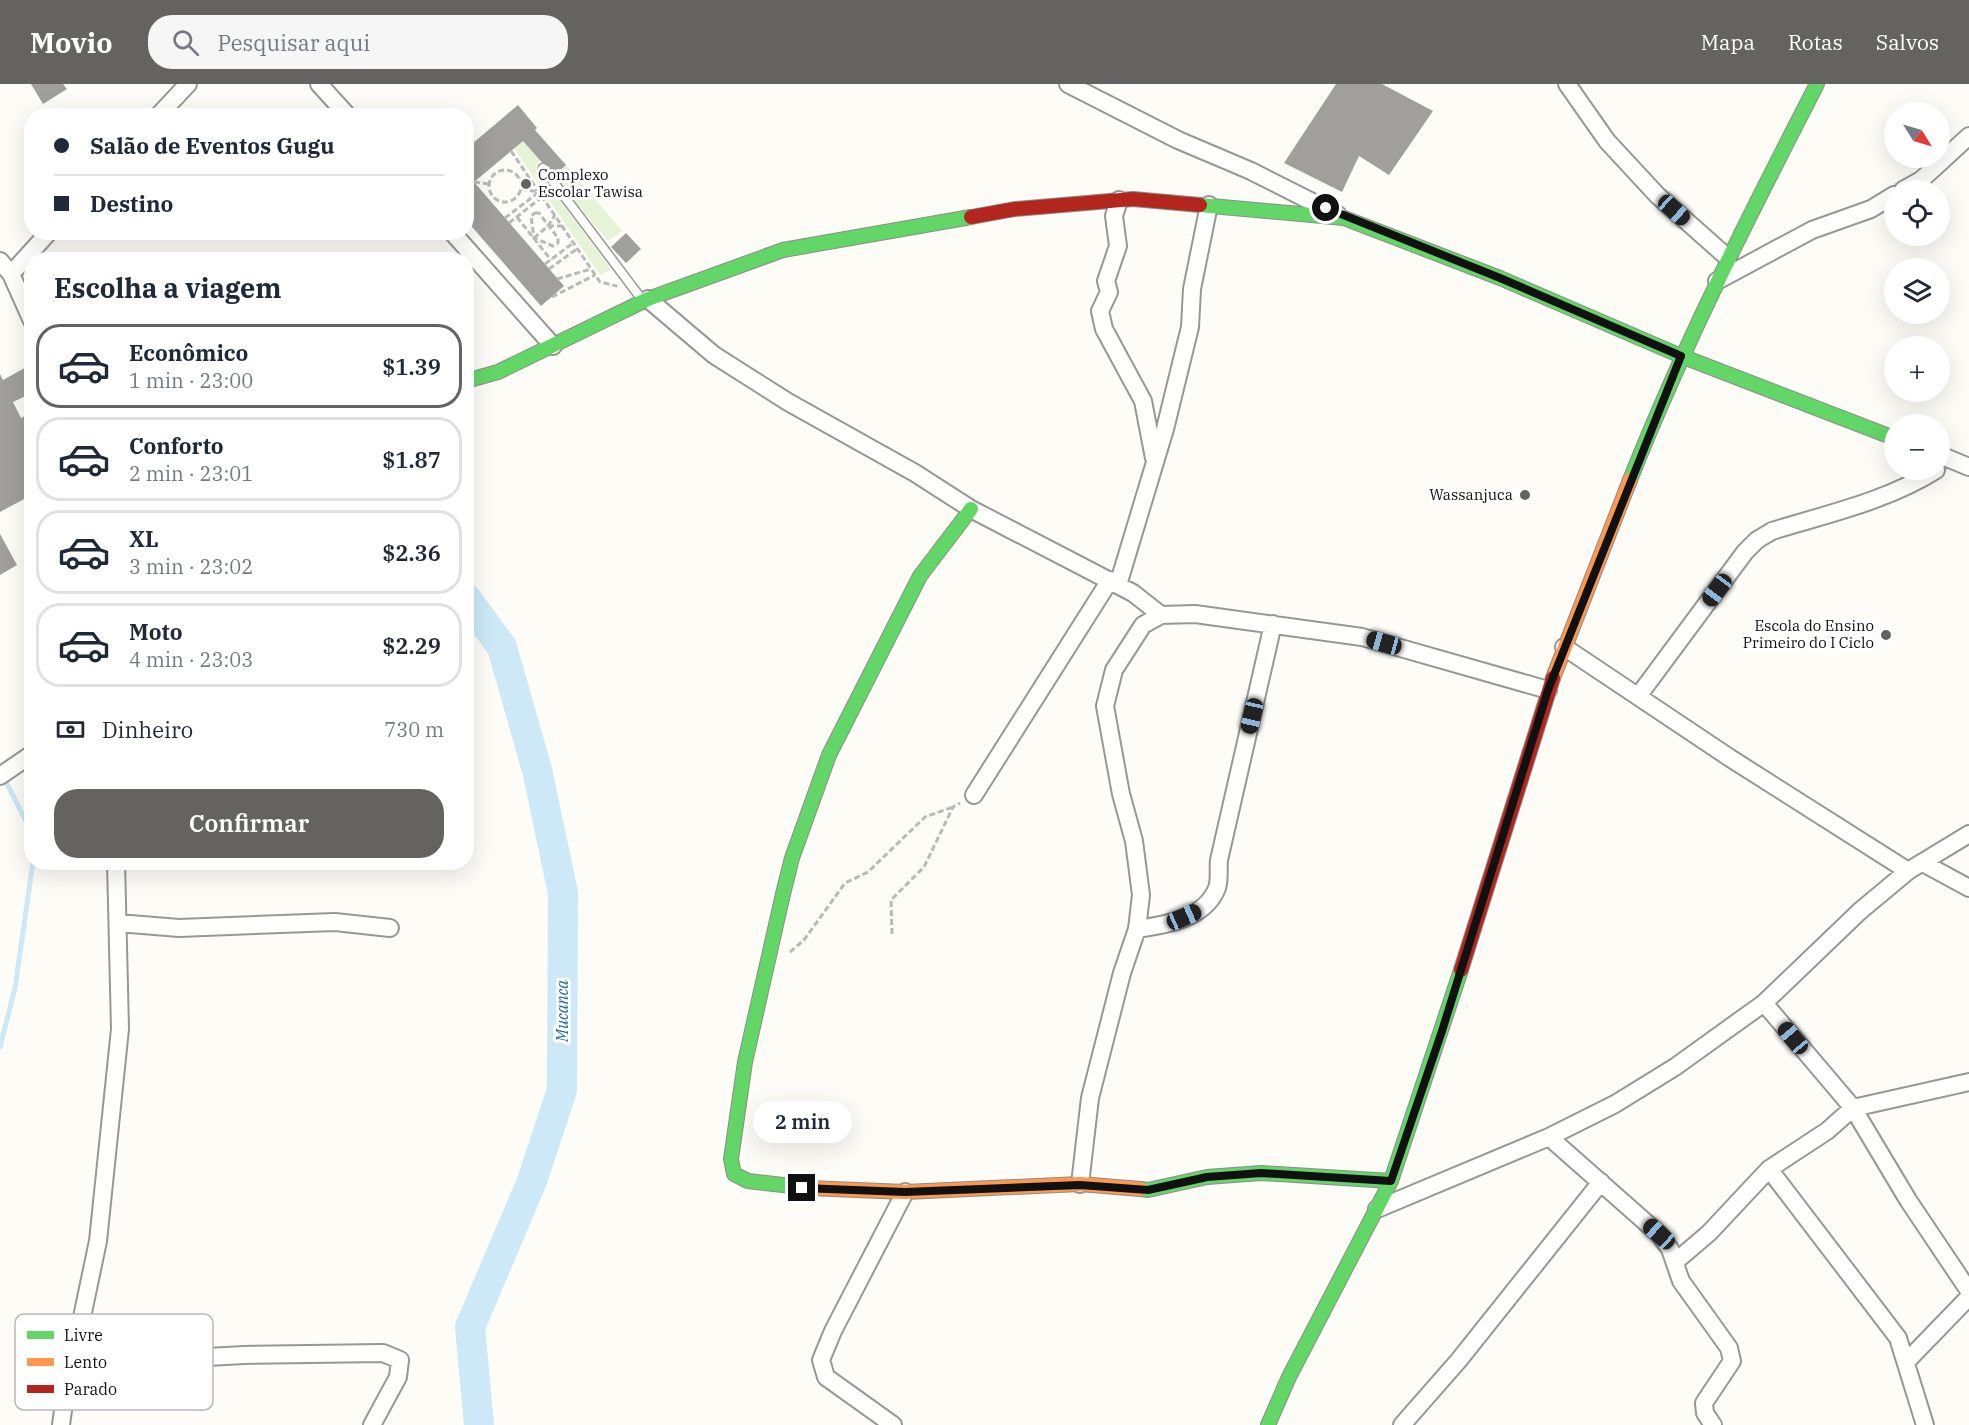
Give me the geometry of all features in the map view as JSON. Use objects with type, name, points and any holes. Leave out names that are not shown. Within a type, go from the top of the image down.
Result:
[{"type":"street","points":[[166,108],[188,84]]},
{"type":"street","points":[[319,84],[341,108]]},
{"type":"street","points":[[1068,84],[1178,140],[1251,171],[1344,218],[1500,278],[1681,356],[1884,434]]},
{"type":"street","points":[[1567,84],[1607,141],[1657,195],[1728,258]]},
{"type":"street","points":[[1268,1425],[1289,1377],[1391,1181],[1442,1031],[1548,690],[1681,356],[1817,84]]},
{"type":"street","points":[[1921,180],[1969,136]]},
{"type":"street","points":[[474,379],[498,372],[646,300],[783,250],[1015,209],[1133,199],[1344,218]]},
{"type":"street","points":[[1119,200],[1114,216],[1118,246],[1106,281],[1108,292],[1100,311],[1104,329],[1143,401],[1155,461]]},
{"type":"street","points":[[1718,281],[1812,230],[1871,208],[1884,201]]},
{"type":"street","points":[[974,795],[1114,583],[1155,461],[1190,327],[1192,289],[1209,206]]},
{"type":"street","points":[[25,252],[39,240]]},
{"type":"street","points":[[459,240],[470,252]]},
{"type":"street","points":[[24,252],[5,268],[24,305]]},
{"type":"street","points":[[474,257],[553,346]]},
{"type":"street","points":[[646,300],[714,355],[788,402],[915,473],[971,509],[1114,583],[1161,615]]},
{"type":"street","points":[[1950,464],[1969,467]]},
{"type":"street","points":[[1639,695],[1731,571],[1757,540],[1772,531],[1875,499],[1919,480]]},
{"type":"street","points":[[971,509],[920,576],[829,755],[792,858],[745,1062],[731,1159],[734,1174],[748,1181],[802,1188],[905,1192],[1080,1185],[1148,1190],[1207,1177],[1261,1173],[1391,1181]]},
{"type":"street","points":[[1080,1185],[1090,1098],[1122,974],[1137,928],[1141,895],[1134,841],[1121,795],[1105,706],[1114,670],[1143,625],[1161,615],[1195,614],[1362,637],[1548,690]]},
{"type":"street","points":[[1137,928],[1168,924],[1201,909],[1217,888],[1219,860],[1273,624]]},
{"type":"street","points":[[1564,647],[1730,758],[1916,867],[1969,888]]},
{"type":"street","points":[[0,776],[24,760]]},
{"type":"street","points":[[1377,1209],[1549,1137],[1625,1098],[1675,1067],[1764,1003],[1860,911],[1916,867],[1969,834]]},
{"type":"street","points":[[83,1314],[98,1241],[120,1029],[116,870]]},
{"type":"street","points":[[118,923],[178,928],[335,922],[390,928]]},
{"type":"street","points":[[1764,1003],[1852,1108],[1908,1200],[1969,1291]]},
{"type":"street","points":[[1674,1262],[1709,1233],[1769,1169],[1827,1131],[1852,1108],[1969,1082]]},
{"type":"street","points":[[1549,1137],[1659,1234],[1670,1249],[1682,1281],[1729,1348],[1732,1361],[1704,1403],[1705,1413],[1713,1425]]},
{"type":"street","points":[[1769,1169],[1898,1338],[1925,1425]]},
{"type":"street","points":[[1402,1425],[1459,1360],[1601,1182]]},
{"type":"street","points":[[893,1425],[826,1377],[821,1360],[833,1331],[905,1192]]},
{"type":"street","points":[[1907,1361],[1969,1297]]},
{"type":"street","points":[[213,1356],[383,1353],[400,1360],[398,1377],[372,1425]]},
{"type":"street","points":[[61,1425],[63,1410]]},
{"type":"lane","points":[[543,168],[633,289],[646,300]]},
{"type":"path","points":[[511,151],[600,282],[633,289]]},
{"type":"path","points":[[508,170],[520,179],[521,189],[515,198],[505,202],[495,198],[489,184],[494,174],[508,170]]},
{"type":"path","points":[[474,182],[489,184]]},
{"type":"path","points":[[521,189],[539,192]]},
{"type":"path","points":[[505,218],[539,192]]},
{"type":"path","points":[[509,223],[542,197]]},
{"type":"path","points":[[539,213],[558,238],[558,243],[553,246],[534,238],[531,216],[539,213]]},
{"type":"path","points":[[534,238],[548,226],[555,215]]},
{"type":"path","points":[[517,217],[551,260]]},
{"type":"path","points":[[548,226],[562,226]]},
{"type":"path","points":[[545,264],[573,243]]},
{"type":"path","points":[[549,269],[577,249]]},
{"type":"path","points":[[557,279],[591,269]]},
{"type":"path","points":[[552,297],[595,275]]},
{"type":"path","points":[[788,954],[804,940],[845,883],[868,873],[925,817],[953,807],[974,795]]},
{"type":"path","points":[[892,934],[891,900],[924,867],[953,807]]},
{"type":"green space","points":[[523,141],[541,160],[535,166],[611,270],[600,275],[514,148]]},
{"type":"green space","points":[[566,165],[622,231],[608,241],[554,176]]},
{"type":"building","points":[[31,84],[63,84],[67,89],[43,104]]},
{"type":"building","points":[[1336,84],[1382,84],[1433,111],[1389,175],[1359,156],[1342,192],[1284,163]]},
{"type":"building","points":[[518,105],[537,128],[535,130],[566,165],[554,176],[523,141],[474,182],[474,142]]},
{"type":"building","points":[[474,182],[564,286],[541,306],[474,229]]},
{"type":"building","points":[[626,233],[641,249],[626,263],[611,247]]},
{"type":"building","points":[[24,368],[24,397],[13,402],[21,418],[24,416],[24,499],[0,512],[0,374],[3,380]]},
{"type":"building","points":[[0,534],[17,565],[0,575]]},
{"type":"waterway","name":"Mucanca","points":[[474,609],[502,647],[537,770],[563,893],[562,1090],[532,1181],[470,1327],[479,1425]]},
{"type":"waterway","points":[[3,776],[24,817]]},
{"type":"waterway","points":[[0,1047],[15,988],[32,870]]},
{"type":"traffic: fast","points":[[1630,480],[1695,329],[1817,84]]},
{"type":"traffic: fast","points":[[1200,205],[1344,218],[1500,278],[1681,356],[1884,434]]},
{"type":"traffic: fast","points":[[474,379],[498,372],[648,299],[783,250],[971,217]]},
{"type":"traffic: fast","points":[[809,1188],[748,1181],[734,1174],[731,1159],[745,1062],[783,894],[792,858],[829,755],[920,576],[971,509]]},
{"type":"traffic: fast","points":[[1268,1425],[1289,1377],[1391,1181],[1461,970]]},
{"type":"traffic: fast","points":[[1140,1189],[1148,1190],[1207,1177],[1261,1173],[1391,1181]]},
{"type":"traffic: slow","points":[[1553,678],[1630,480]]},
{"type":"traffic: slow","points":[[809,1188],[905,1192],[1080,1184],[1140,1189]]},
{"type":"traffic: jam","points":[[971,217],[1015,209],[1133,199],[1200,205]]},
{"type":"traffic: jam","points":[[1461,970],[1553,678]]},
{"type":"place","name":"Complexo Escolar Tawisa","points":[[526,184]]},
{"type":"place","name":"Wassanjuca","points":[[1525,495]]},
{"type":"place","name":"Escola do Ensino Primeiro do I Ciclo","points":[[1886,635]]},
{"type":"route","points":[[802,1188],[905,1192],[1080,1185],[1148,1190],[1207,1177],[1261,1173],[1391,1181],[1442,1031],[1548,690],[1681,356],[1500,278],[1344,218],[1326,208]]}]
